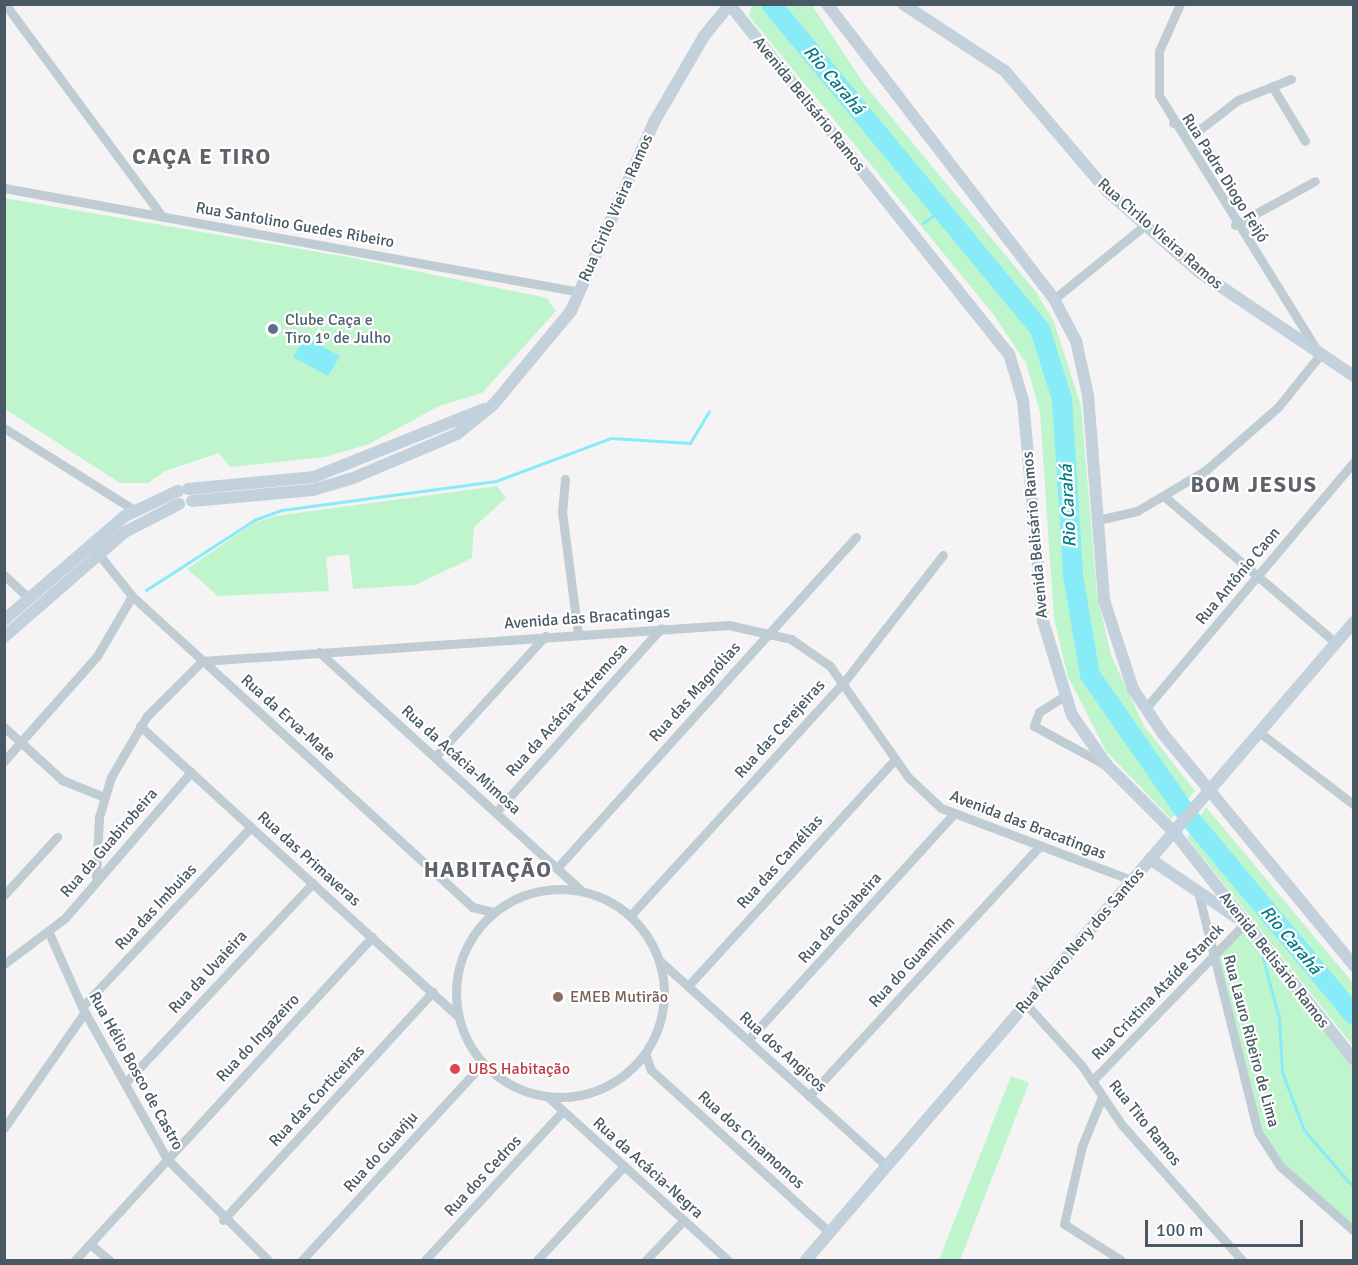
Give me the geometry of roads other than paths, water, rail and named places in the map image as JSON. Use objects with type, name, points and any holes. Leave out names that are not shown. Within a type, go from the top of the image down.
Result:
[{"type":"main road","points":[[827,4],[1054,299],[1083,366],[1109,624],[1145,709],[1353,966]]},
{"type":"main road","name":"Rua Cirilo Vieira Ramos","points":[[903,4],[1005,71],[1107,191],[1145,225],[1236,300],[1353,376]]},
{"type":"main road","name":"Rua Cirilo Vieira Ramos","points":[[4,620],[29,598],[95,549],[137,524],[179,504],[313,490],[353,478],[458,434],[493,405],[553,337],[580,292],[654,122],[704,36],[730,5]]},
{"type":"main road","name":"Avenida Belisário Ramos","points":[[730,5],[1009,354],[1023,400],[1043,621],[1063,697],[1107,765],[1176,829],[1245,923],[1353,1060]]},
{"type":"main road","name":"Rua Cirilo Vieira Ramos","points":[[4,637],[134,510],[183,490],[315,477],[493,405]]},
{"type":"main road","points":[[183,490],[192,501]]},
{"type":"main road","points":[[179,504],[183,490]]},
{"type":"main road","name":"Rua Álvaro Nery dos Santos","points":[[806,1260],[1353,622]]},
{"type":"main road","points":[[1150,859],[1245,923]]},
{"type":"street","points":[[5,4],[162,216]]},
{"type":"street","name":"Rua Padre Diogo Feijó","points":[[1180,4],[1156,66],[1160,95],[1173,123],[1235,225],[1320,355]]},
{"type":"street","points":[[1173,123],[1199,130],[1238,100],[1291,79]]},
{"type":"street","points":[[1272,86],[1305,141]]},
{"type":"street","points":[[1235,225],[1315,181]]},
{"type":"street","name":"Rua Santolino Guedes Ribeiro","points":[[4,188],[580,292]]},
{"type":"street","points":[[1054,299],[1145,225]]},
{"type":"street","points":[[1098,519],[1137,512],[1165,498],[1244,439],[1278,407],[1320,355]]},
{"type":"street","points":[[4,428],[134,510]]},
{"type":"street","name":"Rua Antônio Caon","points":[[1145,709],[1353,462]]},
{"type":"street","points":[[565,479],[562,512],[578,634]]},
{"type":"street","points":[[1165,498],[1336,643]]},
{"type":"street","name":"Rua das Magnólias","points":[[557,868],[856,537]]},
{"type":"street","name":"Rua da Erva-Mate","points":[[95,549],[132,596],[472,907],[479,927]]},
{"type":"street","name":"Rua das Cerejeiras","points":[[630,916],[844,682],[943,555]]},
{"type":"street","points":[[4,575],[29,598]]},
{"type":"street","points":[[4,762],[98,656],[132,596]]},
{"type":"street","name":"Avenida das Bracatingas","points":[[202,660],[661,628],[729,625],[771,631],[813,651],[844,682],[895,759],[919,790],[954,815],[1038,848],[1132,880]]},
{"type":"street","name":"Rua da Acácia-Extremosa","points":[[496,812],[661,628]]},
{"type":"street","points":[[435,757],[545,636]]},
{"type":"street","name":"Rua da Acácia-Mimosa","points":[[319,652],[582,891]]},
{"type":"street","points":[[96,877],[96,837],[104,796],[140,726],[202,660]]},
{"type":"street","points":[[1063,697],[1039,712],[1034,726],[1107,765]]},
{"type":"street","name":"Rua das Primaveras","points":[[140,726],[457,1015]]},
{"type":"street","points":[[4,727],[62,780],[104,796]]},
{"type":"street","points":[[1259,732],[1353,805]]},
{"type":"street","name":"Rua das Camélias","points":[[688,986],[895,759]]},
{"type":"street","name":"Rua da Guabirobeira","points":[[4,964],[49,933],[191,772]]},
{"type":"street","name":"Rua da Goiabeira","points":[[748,1040],[954,815]]},
{"type":"street","name":"Rua das Imbuias","points":[[4,1128],[84,1009],[252,827]]},
{"type":"street","points":[[4,895],[57,837]]},
{"type":"street","name":"Rua do Guamirim","points":[[809,1096],[1038,848]]},
{"type":"street","name":"Rua da Uvaieira","points":[[126,1082],[313,883]]},
{"type":"street","points":[[545,889],[582,891],[630,916],[660,961],[661,1018],[645,1053],[634,1067],[603,1088],[548,1097],[512,1086],[482,1064],[457,1015],[455,984],[463,954],[479,927],[494,912],[545,889]]},
{"type":"street","name":"Rua Lauro Ribeiro de Lima","points":[[1198,892],[1213,957],[1265,1147],[1353,1231]]},
{"type":"street","name":"Rua da Erva-Mate","points":[[472,907],[494,912]]},
{"type":"street","name":"Rua Cristina Ataíde Stanck","points":[[1092,1081],[1245,923]]},
{"type":"street","name":"Rua Hélio Bosco de Castro","points":[[49,933],[84,1009],[167,1159],[223,1220],[268,1260]]},
{"type":"street","name":"Rua do Ingazeiro","points":[[75,1260],[372,937]]},
{"type":"street","name":"Rua dos Angicos","points":[[660,961],[887,1166]]},
{"type":"street","name":"Rua das Corticeiras","points":[[223,1220],[433,992]]},
{"type":"street","name":"Rua Tito Ramos","points":[[1026,1004],[1092,1081],[1102,1097],[1242,1260]]},
{"type":"street","name":"Rua dos Cinamomos","points":[[645,1053],[651,1070],[830,1233]]},
{"type":"street","name":"Rua do Guaviju","points":[[302,1260],[482,1064]]},
{"type":"street","points":[[634,1067],[651,1070]]},
{"type":"street","name":"Rua da Acácia-Negra","points":[[548,1097],[728,1260]]},
{"type":"street","points":[[1102,1097],[1082,1146],[1064,1224],[1121,1260]]},
{"type":"street","name":"Rua dos Cedros","points":[[425,1260],[563,1111]]},
{"type":"street","points":[[537,1260],[624,1166]]},
{"type":"street","points":[[646,1260],[684,1220]]},
{"type":"street","points":[[90,1244],[109,1260]]},
{"type":"water","points":[[305,337],[340,356],[328,376],[293,357]]},
{"type":"waterway","name":"Rio Carahá","points":[[771,4],[1040,329],[1062,399],[1073,575],[1090,675],[1188,816],[1354,1015]]},
{"type":"waterway","points":[[923,223],[942,209]]},
{"type":"waterway","points":[[146,590],[254,520],[282,510],[496,481],[611,438],[690,443],[709,411]]},
{"type":"waterway","points":[[1261,951],[1279,1018],[1282,1072],[1304,1130],[1354,1188]]},
{"type":"place","name":"Clube Caça e Tiro 1º de Julho","points":[[273,329]]},
{"type":"place","name":"EMEB Mutirão","points":[[558,997]]},
{"type":"place","name":"UBS Habitação","points":[[455,1069]]},
{"type":"district","name":"CAÇA E TIRO","points":[[202,157]]},
{"type":"district","name":"BOM JESUS","points":[[1254,485]]},
{"type":"district","name":"HABITAÇÃO","points":[[488,870]]}]
